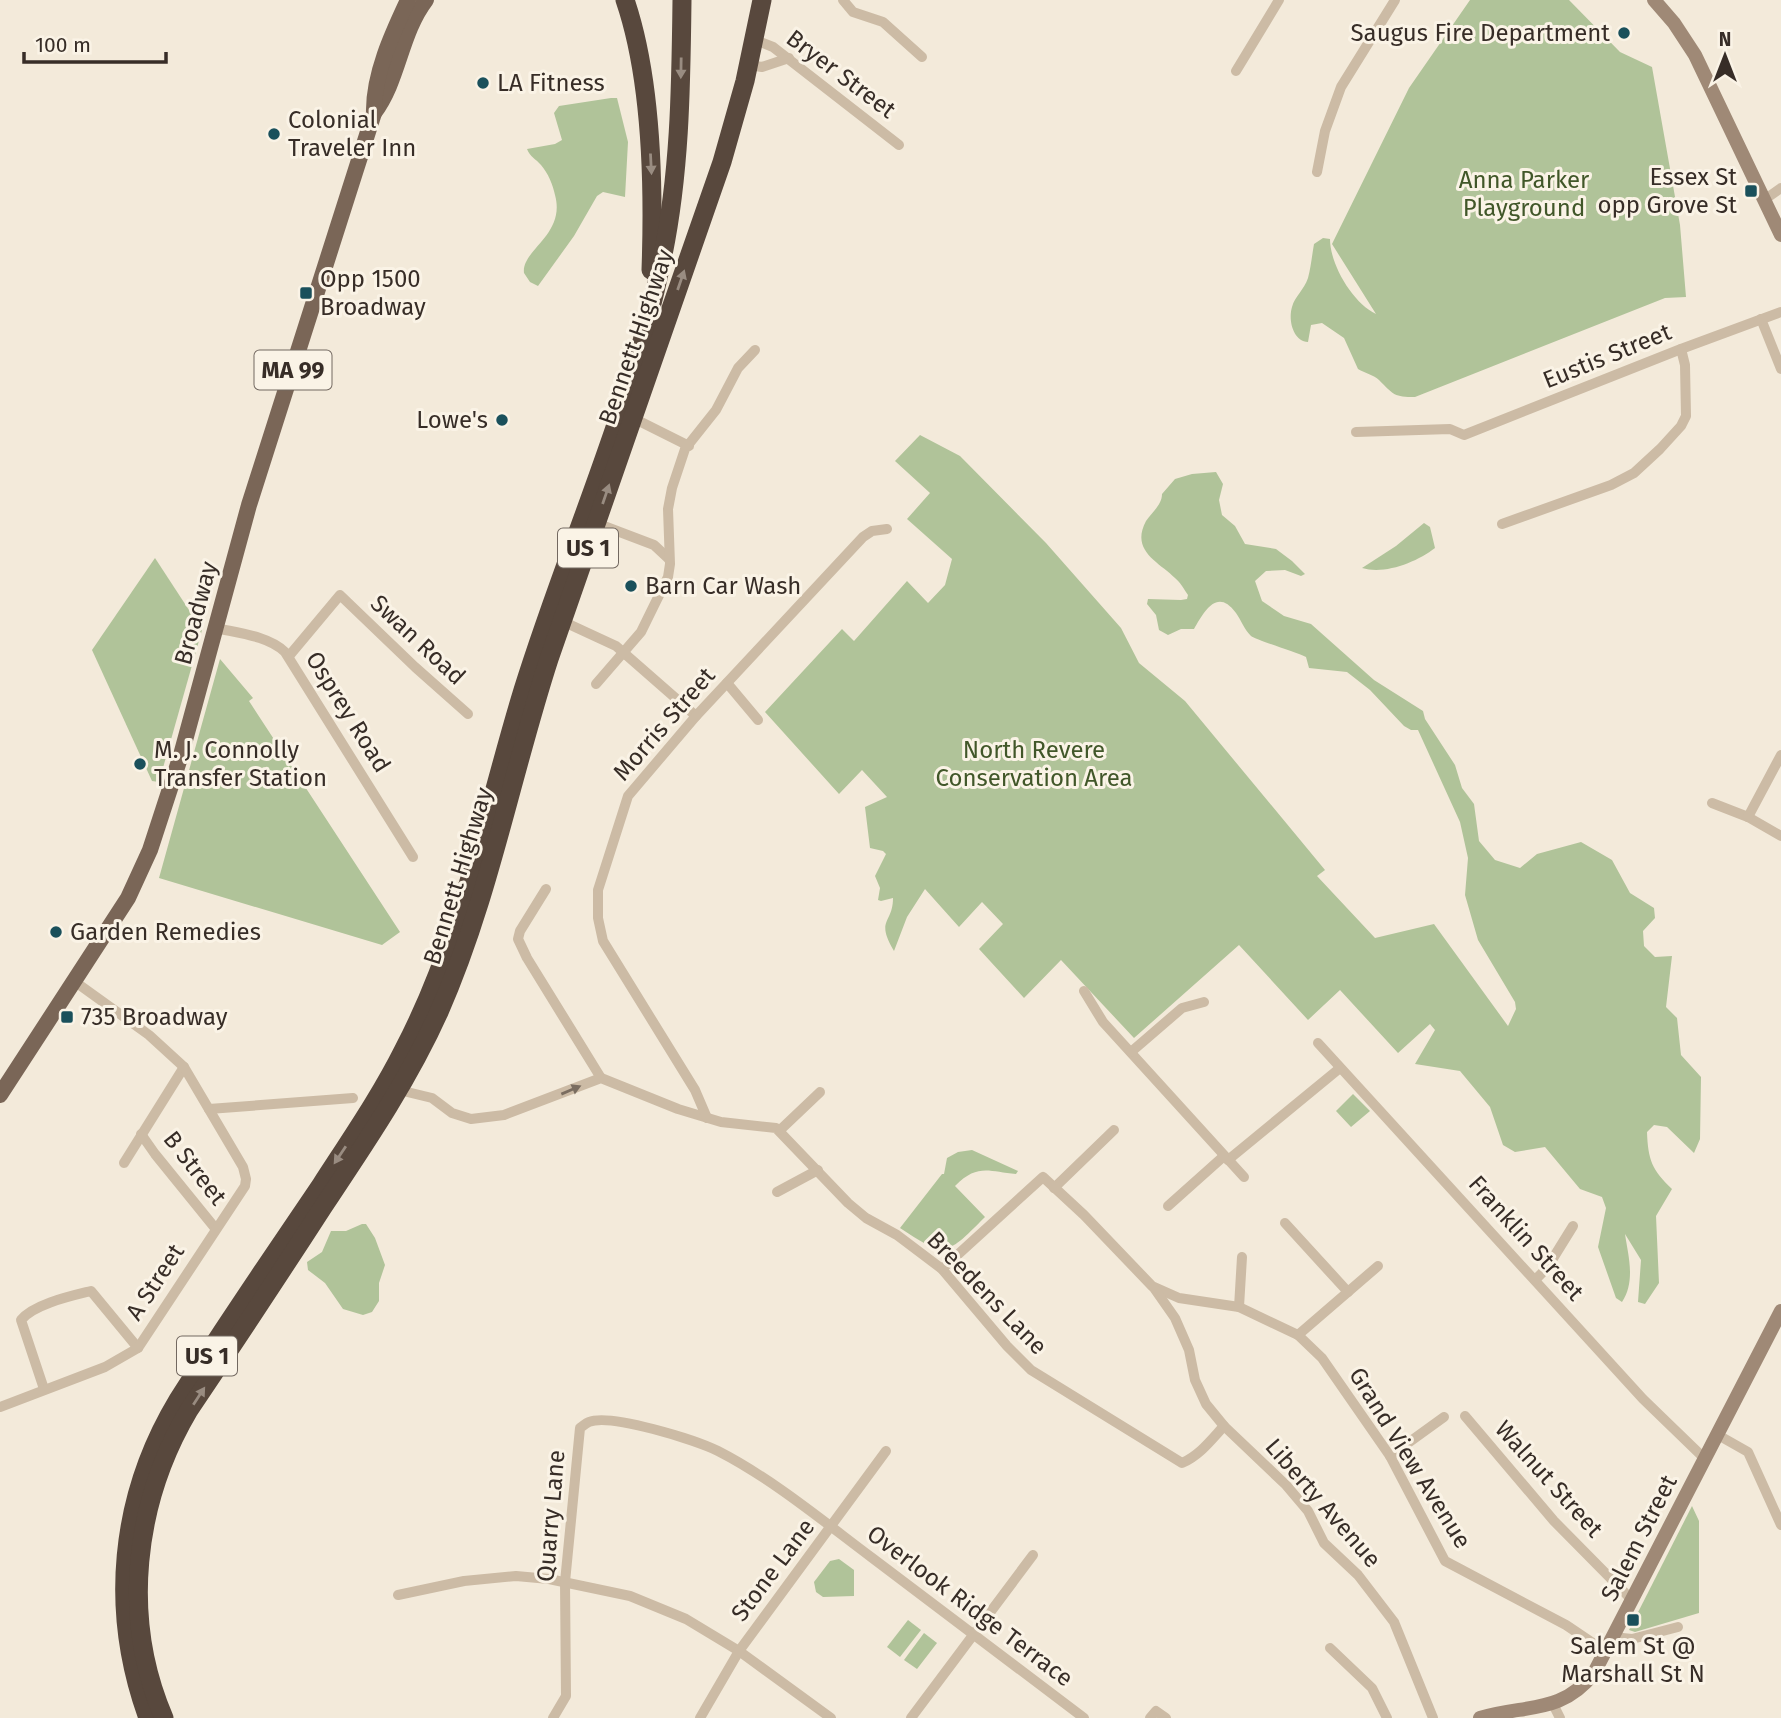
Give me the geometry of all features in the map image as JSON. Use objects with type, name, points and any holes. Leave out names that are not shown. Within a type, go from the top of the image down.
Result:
[{"type":"highway","points":[[625,0],[639,59],[648,124],[652,181],[649,317]]},
{"type":"highway","name":"Bennett Highway","points":[[148,1718],[129,1652],[124,1582],[132,1512],[147,1462],[161,1430],[188,1385],[375,1102],[409,1041],[434,986],[464,904],[525,684],[649,317],[666,241],[676,166],[682,0]]},
{"type":"highway","name":"Bennett Highway","points":[[164,1718],[146,1661],[139,1601],[142,1540],[159,1473],[189,1410],[399,1090],[433,1025],[460,961],[482,894],[528,725],[562,621],[722,162],[749,65],[762,0]]},
{"type":"main road","name":"Broadway","points":[[0,1095],[128,898],[150,850],[174,779],[249,505],[374,113],[374,95],[394,32],[408,0]]},
{"type":"main road","name":"Broadway","points":[[374,113],[385,98],[409,29],[426,0]]},
{"type":"main road","points":[[1654,0],[1674,23],[1695,55],[1781,235]]},
{"type":"main road","name":"Salem Street","points":[[1480,1718],[1556,1711],[1585,1685],[1598,1668],[1781,1311]]},
{"type":"street","points":[[843,0],[853,12],[883,22],[922,57]]},
{"type":"street","points":[[1236,71],[1279,0]]},
{"type":"street","points":[[1317,172],[1325,131],[1341,87],[1395,0]]},
{"type":"street","name":"Bryer Street","points":[[755,40],[773,47],[789,58],[900,145]]},
{"type":"street","points":[[749,65],[762,67],[789,58]]},
{"type":"street","points":[[1764,200],[1781,188]]},
{"type":"street","name":"Eustis Street","points":[[1356,432],[1450,429],[1464,435],[1781,312]]},
{"type":"street","points":[[1761,319],[1781,369]]},
{"type":"street","points":[[1502,524],[1611,485],[1634,473],[1660,449],[1681,426],[1686,416],[1685,365],[1681,349]]},
{"type":"street","points":[[596,684],[647,624],[668,577],[668,509],[685,449],[716,410],[734,365],[755,351]]},
{"type":"street","points":[[633,418],[689,446]]},
{"type":"street","points":[[596,523],[654,545],[670,559]]},
{"type":"street","name":"Morris Street","points":[[707,1118],[695,1090],[606,946],[598,918],[599,885],[627,799],[696,716],[863,537],[872,531],[887,529]]},
{"type":"street","name":"Swan Road","points":[[289,656],[340,595],[468,714]]},
{"type":"street","points":[[562,621],[604,639],[625,652],[696,716]]},
{"type":"street","name":"Osprey Road","points":[[216,628],[275,644],[289,656],[413,858]]},
{"type":"street","points":[[727,683],[758,720]]},
{"type":"street","points":[[1748,817],[1781,755]]},
{"type":"street","points":[[1712,803],[1748,817],[1781,836]]},
{"type":"street","points":[[545,888],[518,939],[601,1078],[707,1118],[721,1122],[769,1126],[780,1130],[820,1092]]},
{"type":"street","points":[[74,981],[149,1035],[184,1067],[209,1109],[353,1098]]},
{"type":"street","points":[[1084,991],[1103,1022],[1244,1177]]},
{"type":"street","points":[[1131,1052],[1182,1008],[1204,1002]]},
{"type":"street","name":"Franklin Street","points":[[1318,1043],[1643,1399],[1705,1459]]},
{"type":"street","name":"B Street","points":[[124,1163],[184,1067]]},
{"type":"street","points":[[1168,1206],[1340,1069]]},
{"type":"street","points":[[399,1090],[432,1098],[452,1113],[471,1119],[504,1115],[601,1078]]},
{"type":"street","name":"A Street","points":[[0,1407],[105,1367],[138,1348],[245,1186],[243,1167],[209,1109]]},
{"type":"street","name":"Breedens Lane","points":[[780,1130],[848,1203],[866,1218],[897,1234],[942,1269],[1007,1346],[1031,1370],[1182,1463],[1204,1448],[1224,1426]]},
{"type":"street","points":[[942,1269],[1043,1177],[1054,1188],[1114,1130]]},
{"type":"street","name":"B Street","points":[[141,1134],[215,1228]]},
{"type":"street","points":[[777,1192],[818,1170]]},
{"type":"street","name":"Grand View Avenue","points":[[1054,1188],[1152,1286],[1179,1298],[1239,1307],[1298,1335],[1322,1358],[1390,1456],[1445,1562],[1566,1625],[1606,1651]]},
{"type":"street","points":[[1286,1223],[1348,1292]]},
{"type":"street","points":[[1535,1280],[1573,1227]]},
{"type":"street","points":[[1239,1307],[1242,1257]]},
{"type":"street","points":[[1298,1335],[1378,1266]]},
{"type":"street","name":"Liberty Avenue","points":[[1152,1286],[1175,1318],[1189,1350],[1195,1380],[1206,1404],[1224,1426],[1286,1485],[1308,1511],[1324,1543],[1358,1575],[1394,1622],[1433,1718]]},
{"type":"street","points":[[44,1389],[22,1320],[27,1313],[66,1297],[91,1291],[138,1348]]},
{"type":"street","name":"Walnut Street","points":[[1465,1416],[1555,1521],[1632,1600]]},
{"type":"street","points":[[1390,1456],[1444,1417]]},
{"type":"street","name":"Quarry Lane","points":[[553,1718],[566,1696],[565,1582],[580,1428],[590,1421],[650,1428],[717,1451],[753,1472],[831,1527]]},
{"type":"street","points":[[1718,1435],[1748,1452],[1781,1525]]},
{"type":"street","name":"Stone Lane","points":[[700,1718],[739,1651],[886,1451]]},
{"type":"street","name":"Overlook Ridge Terrace","points":[[831,1527],[1084,1718]]},
{"type":"street","points":[[911,1718],[1033,1555]]},
{"type":"street","points":[[398,1595],[464,1581],[503,1577],[531,1577],[630,1595],[686,1619],[739,1651],[831,1718]]},
{"type":"street","points":[[1613,1637],[1632,1639],[1678,1627]]},
{"type":"street","points":[[1329,1648],[1372,1688],[1387,1718]]},
{"type":"street","points":[[1150,1718],[1156,1711],[1166,1718]]},
{"type":"green space","name":"Anna Parker Playground","points":[[1470,0],[1569,0],[1620,52],[1652,67],[1680,225],[1686,297],[1665,298],[1415,397],[1403,396],[1395,394],[1377,378],[1358,369],[1344,338],[1322,323],[1311,325],[1308,342],[1299,338],[1291,324],[1291,312],[1293,303],[1308,278],[1314,244],[1323,238],[1330,239],[1334,260],[1344,282],[1367,309],[1376,314],[1332,244],[1409,88]]},
{"type":"green space","points":[[617,98],[628,142],[625,197],[603,192],[597,196],[574,236],[538,286],[530,282],[524,273],[525,265],[549,231],[557,209],[548,175],[527,149],[555,144],[562,140],[554,113],[559,106]]},
{"type":"green space","name":"North Revere Conservation Area","points":[[920,435],[960,456],[1046,543],[1121,628],[1139,663],[1185,701],[1325,870],[1317,876],[1375,938],[1434,924],[1508,1026],[1516,1009],[1515,1002],[1478,940],[1465,895],[1468,858],[1460,822],[1418,730],[1404,726],[1370,690],[1347,672],[1309,668],[1306,657],[1251,636],[1236,613],[1223,602],[1212,605],[1194,629],[1181,629],[1168,635],[1159,630],[1156,615],[1147,604],[1148,599],[1181,600],[1187,599],[1188,595],[1177,580],[1148,555],[1142,540],[1142,531],[1162,494],[1175,479],[1216,472],[1223,484],[1219,500],[1222,515],[1235,526],[1245,544],[1276,549],[1305,574],[1301,576],[1285,570],[1266,571],[1255,581],[1262,601],[1284,616],[1311,624],[1374,680],[1423,711],[1425,719],[1455,765],[1462,788],[1474,804],[1479,841],[1495,860],[1520,868],[1537,854],[1581,842],[1612,860],[1630,893],[1654,908],[1655,918],[1643,931],[1644,946],[1655,957],[1672,956],[1666,1007],[1677,1018],[1681,1055],[1701,1077],[1700,1139],[1694,1153],[1667,1127],[1654,1125],[1647,1132],[1652,1164],[1672,1189],[1656,1216],[1659,1283],[1645,1304],[1638,1302],[1641,1260],[1625,1234],[1630,1268],[1629,1285],[1622,1302],[1616,1298],[1598,1247],[1606,1208],[1602,1197],[1580,1189],[1545,1147],[1515,1152],[1503,1145],[1490,1107],[1460,1071],[1415,1064],[1435,1030],[1430,1024],[1398,1053],[1340,990],[1308,1020],[1239,945],[1134,1038],[1061,960],[1024,998],[979,949],[1003,924],[982,902],[959,927],[925,889],[907,917],[894,951],[885,927],[893,898],[878,900],[880,888],[875,876],[886,854],[870,848],[865,807],[887,797],[862,770],[839,794],[765,712],[842,629],[854,641],[907,581],[928,603],[945,585],[952,559],[907,519],[930,493],[895,461]]},
{"type":"green space","points":[[1424,523],[1430,527],[1435,548],[1400,566],[1381,570],[1362,568],[1396,546]]},
{"type":"green space","points":[[155,558],[202,630],[159,782],[152,781],[92,650]]},
{"type":"green space","points":[[220,659],[253,698],[249,701],[400,932],[382,945],[159,878]]},
{"type":"green space","points":[[1353,1094],[1370,1111],[1351,1127],[1336,1111]]},
{"type":"green space","points":[[972,1150],[1018,1171],[1016,1174],[977,1172],[955,1186],[985,1217],[962,1239],[946,1248],[927,1245],[900,1228],[944,1174],[947,1158],[958,1152]]},
{"type":"green space","points":[[366,1224],[375,1238],[385,1265],[379,1283],[379,1301],[372,1312],[363,1315],[343,1309],[325,1283],[308,1270],[307,1262],[322,1252],[331,1231],[346,1231]]},
{"type":"green space","points":[[1692,1506],[1699,1521],[1699,1613],[1635,1632],[1629,1630]]},
{"type":"green space","points":[[839,1559],[854,1570],[854,1596],[823,1597],[816,1592],[814,1582],[830,1561]]},
{"type":"green space","points":[[908,1620],[921,1630],[900,1657],[887,1647]]},
{"type":"green space","points":[[924,1633],[937,1643],[917,1669],[904,1660]]},
{"type":"place","name":"Saugus Fire Department","points":[[1624,33]]},
{"type":"place","name":"LA Fitness","points":[[483,83]]},
{"type":"place","name":"Colonial Traveler Inn","points":[[274,134]]},
{"type":"place","name":"Essex St opp Grove St","points":[[1751,191]]},
{"type":"place","name":"Opp 1500 Broadway","points":[[306,293]]},
{"type":"place","name":"Lowe's","points":[[502,420]]},
{"type":"place","name":"Barn Car Wash","points":[[631,586]]},
{"type":"place","name":"M. J. Connolly Transfer Station","points":[[140,764]]},
{"type":"place","name":"Garden Remedies","points":[[56,932]]},
{"type":"place","name":"735 Broadway","points":[[67,1017]]},
{"type":"place","name":"Salem St @ Marshall St N","points":[[1633,1620]]}]
